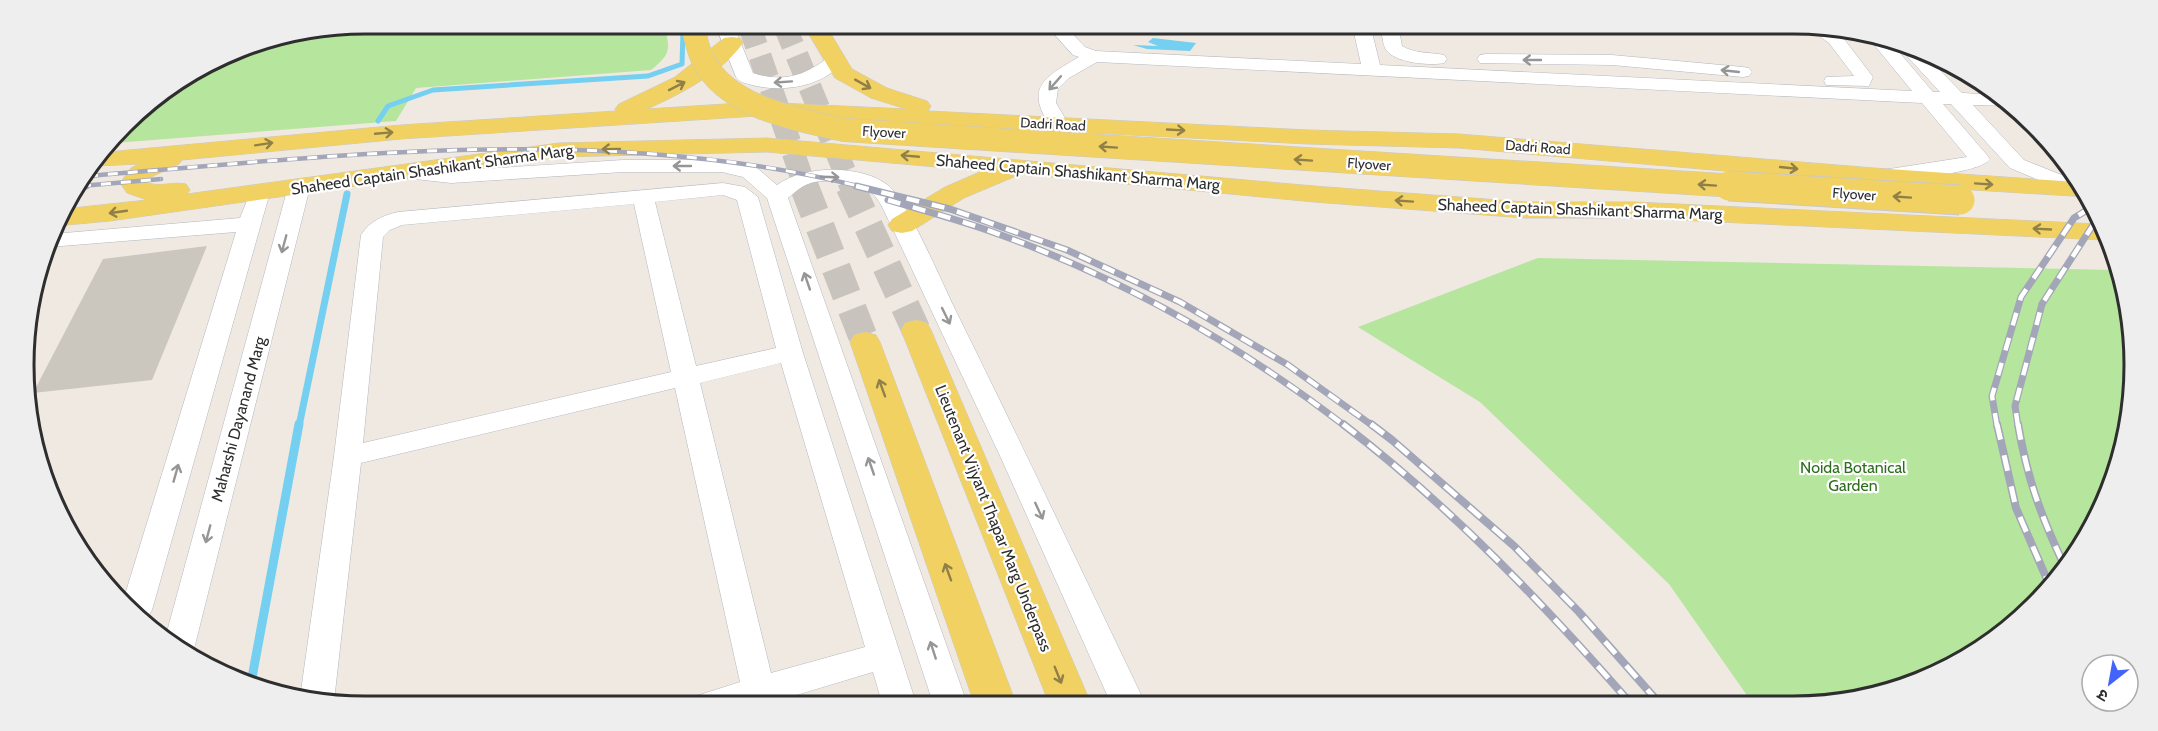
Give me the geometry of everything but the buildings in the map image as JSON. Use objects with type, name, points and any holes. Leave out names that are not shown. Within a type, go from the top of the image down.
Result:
[{"type":"main road","name":"Flyover","points":[[695,34],[703,60],[718,80],[734,92],[792,118],[844,130],[2077,197]]},
{"type":"main road","points":[[604,118],[683,83],[704,69],[727,34]]},
{"type":"main road","points":[[820,34],[843,73],[879,93],[935,110],[991,121]]},
{"type":"main road","name":"Shaheed Captain Shashikant Sharma Marg","points":[[108,158],[230,149],[280,142],[757,109],[991,121]]},
{"type":"main road","name":"Dadri Road","points":[[991,121],[1308,137],[1459,141],[1725,162],[2077,196]]},
{"type":"main road","points":[[1178,180],[1324,178],[1468,186],[1477,184],[1487,177],[1486,166],[1473,157],[1463,154],[1334,147],[1308,137]]},
{"type":"main road","name":"Shaheed Captain Shashikant Sharma Marg","points":[[70,217],[560,150],[766,145],[1178,180],[1314,195],[1525,210],[1635,210],[2095,232]]},
{"type":"main road","points":[[230,149],[159,163],[140,172],[133,183],[141,191],[149,192],[238,182],[259,192]]},
{"type":"main road","points":[[1635,210],[1595,192],[1585,182],[1586,172],[1591,168],[1606,165],[1671,168],[1725,162]]},
{"type":"main road","points":[[902,225],[953,193],[987,176],[1024,167]]},
{"type":"main road","name":"Lieutenant Vijyant Thapar Marg Underpass","points":[[916,330],[1067,696]]},
{"type":"main road","points":[[865,342],[992,696]]},
{"type":"street","points":[[728,34],[745,76],[762,83],[789,83],[813,76],[826,69],[835,60]]},
{"type":"street","points":[[1063,34],[1079,51],[1094,56],[1989,99]]},
{"type":"street","points":[[1363,34],[1372,70]]},
{"type":"street","points":[[1391,34],[1394,48],[1406,56],[1427,59],[1612,60],[1862,82],[1864,77],[1832,37]]},
{"type":"street","points":[[1874,177],[1962,165],[1980,159],[1887,49]]},
{"type":"street","points":[[1059,124],[1047,103],[1048,87],[1063,74],[1094,56]]},
{"type":"street","points":[[1570,60],[1585,81]]},
{"type":"street","points":[[1612,60],[1625,82]]},
{"type":"street","points":[[1921,61],[2012,159],[2030,171],[2074,191]]},
{"type":"street","points":[[2012,159],[2053,162]]},
{"type":"street","points":[[405,172],[451,177],[623,166],[722,166],[750,172],[777,196],[948,696]]},
{"type":"street","points":[[777,196],[791,185],[806,178],[829,176],[859,180],[883,192],[902,225],[1015,458],[1125,696]]},
{"type":"street","name":"Maharshi Dayanand Marg","points":[[181,640],[299,187]]},
{"type":"street","points":[[318,693],[348,456],[372,235],[382,225],[398,219],[723,189],[738,191],[747,197],[790,353],[897,696]]},
{"type":"street","points":[[137,606],[259,192]]},
{"type":"street","points":[[643,196],[759,692]]},
{"type":"street","points":[[59,240],[250,224]]},
{"type":"street","points":[[348,456],[790,353]]},
{"type":"street","points":[[744,696],[884,655]]},
{"type":"green space","points":[[366,34],[666,34],[668,50],[666,55],[651,70],[416,88],[396,121],[121,142],[164,103],[200,79],[259,52],[301,41]]},
{"type":"green space","name":"Noida Botanical Garden","points":[[1538,258],[2109,270],[2121,322],[2123,344],[2121,409],[2106,472],[2079,531],[2055,567],[2027,600],[1994,628],[1939,662],[1878,685],[1814,696],[1747,696],[1669,584],[1480,402],[1358,327]]},
{"type":"water","points":[[1153,38],[1196,43],[1190,51],[1147,49],[1133,45],[1158,46],[1148,42]]},
{"type":"waterway","points":[[378,121],[388,106],[433,90],[648,76],[682,64],[683,34]]},
{"type":"waterway","points":[[299,426],[347,194]]},
{"type":"waterway","points":[[252,676],[299,424]]},
{"type":"tunnel","points":[[752,34],[805,187]]},
{"type":"tunnel","points":[[788,34],[851,187]]},
{"type":"tunnel","points":[[804,186],[865,342]]},
{"type":"tunnel","points":[[850,186],[916,330]]},
{"type":"railway","points":[[95,175],[379,153],[573,150],[670,155],[766,167],[862,187]]},
{"type":"railway","points":[[88,185],[161,179]]},
{"type":"railway","points":[[856,186],[950,209],[1067,250],[1180,302],[1288,365],[1373,426]]},
{"type":"railway","points":[[888,200],[1001,235],[1137,294],[1223,342],[1345,426]]},
{"type":"railway","points":[[1997,426],[1992,396],[2021,297],[2074,218],[2085,211]]},
{"type":"railway","points":[[2018,426],[2015,406],[2042,304],[2092,226]]},
{"type":"railway","points":[[1343,424],[1421,489],[1495,557],[1624,696]]},
{"type":"railway","points":[[1371,424],[1514,546],[1579,612],[1653,696]]},
{"type":"railway","points":[[1997,424],[2016,508],[2046,578]]},
{"type":"railway","points":[[2018,424],[2036,496],[2061,559]]}]
